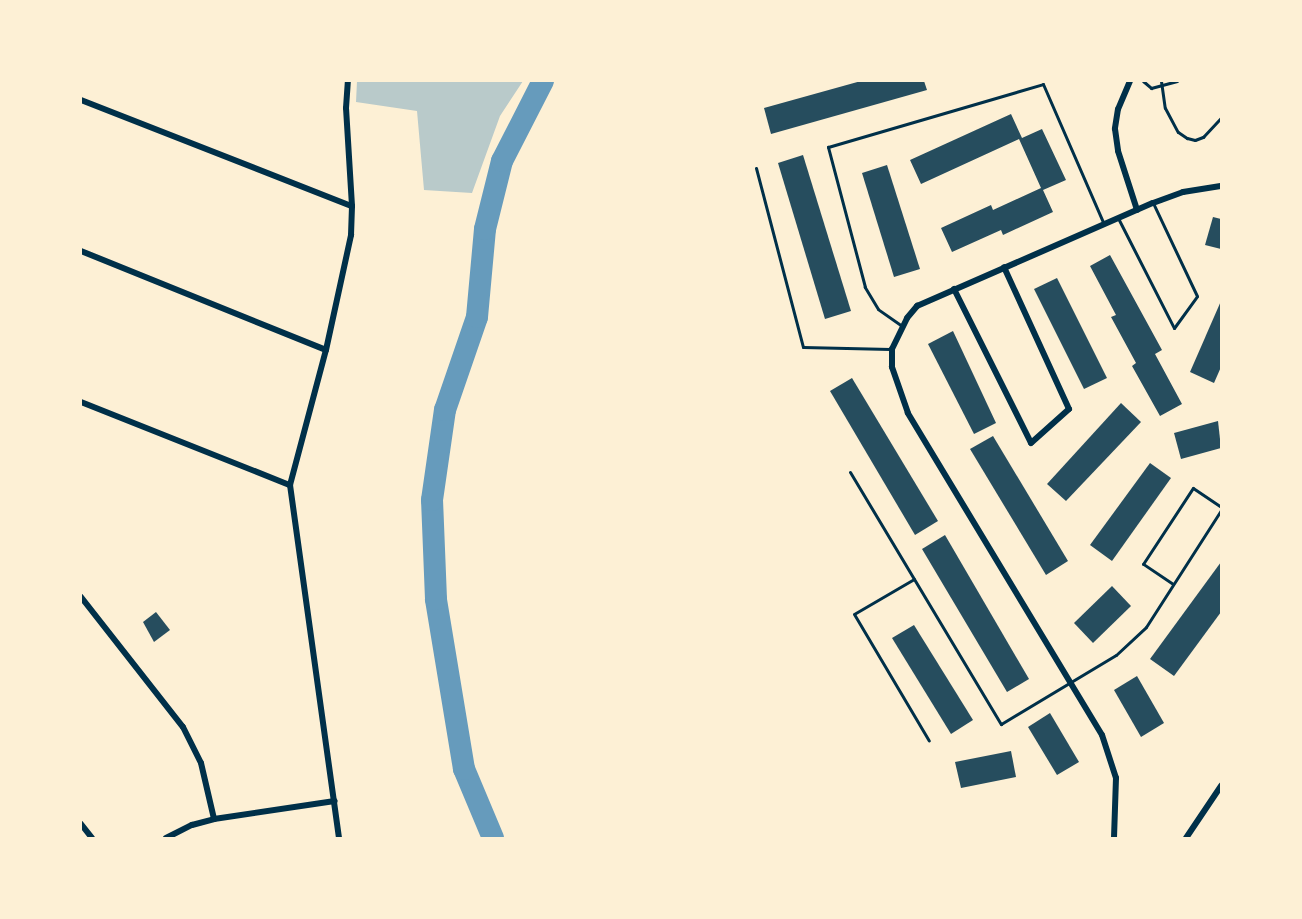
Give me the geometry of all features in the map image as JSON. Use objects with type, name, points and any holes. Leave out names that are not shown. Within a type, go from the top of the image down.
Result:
[{"type":"street","points":[[339,838],[290,485],[326,350],[351,235],[352,206],[346,108],[348,81]]},
{"type":"street","points":[[1130,81],[1118,109],[1115,129],[1118,151],[1137,210]]},
{"type":"street","points":[[81,100],[352,206]]},
{"type":"street","points":[[1113,838],[1116,778],[1110,755],[1070,682],[908,413],[895,378],[892,349],[903,326],[917,306],[1153,203],[1183,192],[1221,186]]},
{"type":"street","points":[[81,251],[326,350]]},
{"type":"street","points":[[954,289],[1031,443],[1069,409],[1004,267]]},
{"type":"street","points":[[81,402],[290,485]]},
{"type":"street","points":[[81,597],[183,727],[194,745],[201,763],[214,819]]},
{"type":"street","points":[[1186,838],[1221,786]]},
{"type":"street","points":[[166,838],[192,825],[214,819],[335,801]]},
{"type":"street","points":[[81,824],[92,838]]},
{"type":"lane","points":[[1143,81],[1151,88],[1177,81]]},
{"type":"lane","points":[[1161,81],[1165,108],[1170,121],[1186,138],[1195,140],[1203,137],[1221,118]]},
{"type":"lane","points":[[903,326],[878,309],[865,287],[828,147],[1043,84],[1104,224]]},
{"type":"lane","points":[[756,168],[803,347],[892,349]]},
{"type":"lane","points":[[1118,218],[1174,328],[1197,296],[1153,203]]},
{"type":"lane","points":[[850,472],[1000,724],[1116,655],[1146,627],[1173,585],[1221,508],[1193,488],[1143,564],[1173,585]]},
{"type":"lane","points":[[914,579],[854,614],[929,741]]},
{"type":"shaded area","points":[[357,81],[523,81],[500,116],[472,193],[424,190],[417,111],[356,102]]},
{"type":"building","points":[[861,81],[924,81],[927,90],[771,134],[764,108]]},
{"type":"building","points":[[1011,114],[1022,138],[1042,129],[1066,180],[1043,190],[1053,212],[1003,235],[1001,230],[952,252],[941,228],[991,205],[993,210],[1041,188],[1019,139],[921,184],[910,160]]},
{"type":"building","points":[[803,155],[851,311],[825,319],[778,163]]},
{"type":"building","points":[[887,165],[920,269],[894,277],[862,173]]},
{"type":"building","points":[[1213,217],[1221,219],[1221,249],[1205,245]]},
{"type":"building","points":[[1110,255],[1162,350],[1155,354],[1182,404],[1160,416],[1132,366],[1136,363],[1111,317],[1116,315],[1090,266]]},
{"type":"building","points":[[1057,278],[1107,378],[1084,389],[1034,289]]},
{"type":"building","points":[[1221,301],[1221,367],[1214,383],[1190,372]]},
{"type":"building","points":[[953,331],[996,423],[974,434],[928,344]]},
{"type":"building","points":[[852,378],[938,521],[915,535],[830,391]]},
{"type":"building","points":[[1121,403],[1141,422],[1066,501],[1047,484]]},
{"type":"building","points":[[1218,421],[1221,448],[1181,459],[1174,433]]},
{"type":"building","points":[[993,436],[1068,561],[1046,575],[970,449]]},
{"type":"building","points":[[1150,463],[1171,478],[1112,561],[1090,545]]},
{"type":"building","points":[[945,535],[1029,679],[1007,692],[922,549]]},
{"type":"building","points":[[1221,562],[1221,612],[1174,676],[1150,659]]},
{"type":"building","points":[[1112,586],[1131,606],[1093,643],[1074,623]]},
{"type":"building","points":[[156,612],[170,630],[154,642],[143,622]]},
{"type":"building","points":[[914,625],[973,720],[951,734],[892,638]]},
{"type":"building","points":[[1137,676],[1164,723],[1141,737],[1114,690]]},
{"type":"building","points":[[1050,713],[1079,762],[1057,775],[1028,727]]},
{"type":"building","points":[[1011,751],[1016,777],[961,788],[955,762]]},
{"type":"waterway","points":[[493,838],[464,769],[436,599],[432,500],[445,410],[477,317],[485,229],[502,161],[543,81]]}]
